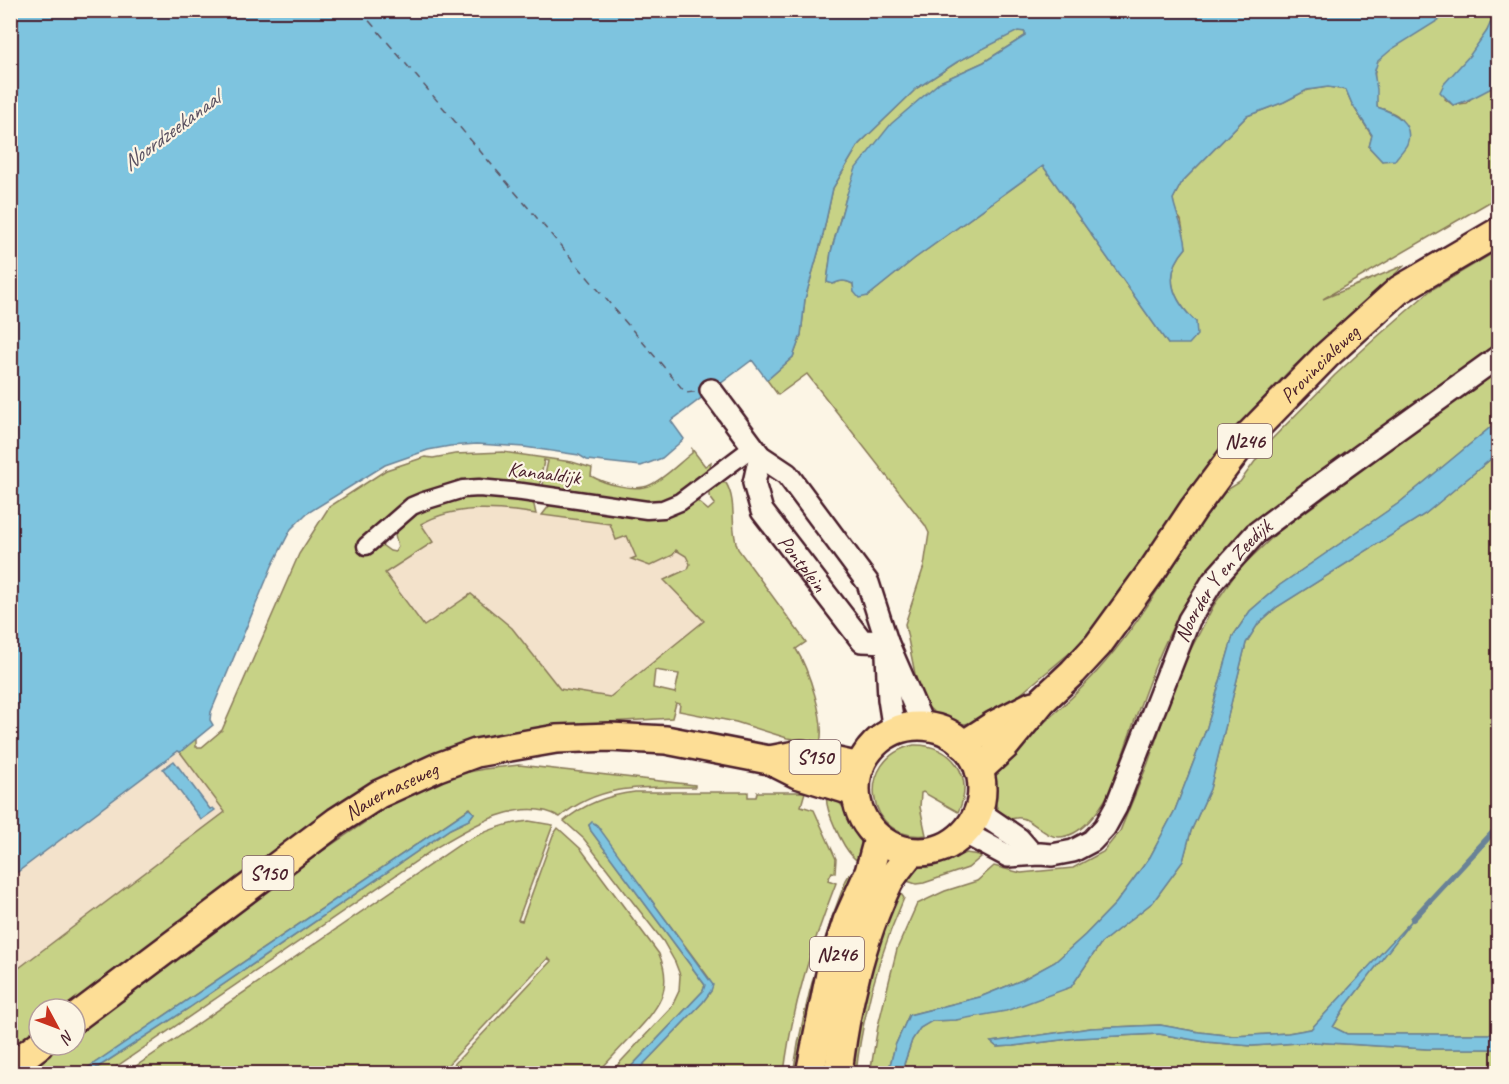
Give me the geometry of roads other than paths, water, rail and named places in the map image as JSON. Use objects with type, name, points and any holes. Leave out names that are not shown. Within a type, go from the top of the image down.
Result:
[{"type":"main road","name":"Provincialeweg","points":[[979,770],[1005,746],[1042,700],[1073,672],[1119,618],[1194,508],[1247,437],[1326,356],[1400,290],[1498,232]]},
{"type":"main road","name":"Provincialeweg","points":[[963,745],[994,725],[1042,700]]},
{"type":"main road","points":[[908,726],[923,726],[944,731],[963,745],[971,754],[979,770],[982,788],[972,822],[956,841],[935,851],[911,852],[894,848],[879,839],[867,826],[859,811],[857,779],[869,749],[880,739],[908,726]]},
{"type":"main road","name":"Nauernaseweg","points":[[87,1009],[337,821],[379,794],[438,767],[476,753],[556,740],[610,737],[666,740],[769,760],[798,774],[857,779]]},
{"type":"main road","name":"N246","points":[[810,1074],[830,974],[847,921],[869,872],[879,839]]},
{"type":"main road","name":"N246","points":[[838,1074],[846,1023],[871,928],[890,880],[911,852]]},
{"type":"main road","points":[[10,1066],[27,1054]]},
{"type":"street","name":"Noorder Y en Zeedijk","points":[[972,822],[1008,856],[1052,855],[1073,851],[1092,841],[1105,827],[1116,807],[1189,620],[1213,581],[1255,534],[1498,357]]},
{"type":"street","name":"Pontplein","points":[[711,390],[757,452],[787,474],[868,584],[886,642],[923,726]]},
{"type":"street","name":"Pontplein","points":[[757,452],[754,483],[762,511],[862,641],[886,642]]},
{"type":"street","name":"Kanaaldijk","points":[[366,546],[412,506],[463,489],[522,492],[647,510],[663,509],[680,502],[722,471],[757,452]]},
{"type":"street","name":"Pontplein","points":[[886,642],[889,699],[894,731]]},
{"type":"water","name":"Noordzeekanaal","points":[[11,11],[1453,11],[1392,49],[1378,61],[1374,73],[1377,107],[1396,115],[1408,130],[1407,144],[1395,160],[1382,161],[1369,147],[1372,135],[1352,104],[1346,90],[1328,87],[1307,90],[1284,102],[1247,116],[1182,182],[1173,199],[1186,248],[1174,268],[1172,277],[1176,296],[1196,322],[1197,335],[1189,344],[1168,344],[1043,166],[914,259],[868,296],[859,298],[854,292],[853,284],[848,282],[841,281],[833,284],[827,282],[831,252],[856,168],[891,124],[940,82],[984,62],[1025,36],[1025,32],[1018,31],[957,62],[917,88],[859,144],[833,188],[822,239],[805,299],[801,335],[793,357],[767,380],[752,360],[671,421],[684,439],[662,458],[641,466],[587,460],[579,455],[524,447],[477,444],[450,446],[428,450],[385,465],[306,514],[291,529],[272,566],[211,712],[210,720],[213,725],[11,877]]},
{"type":"water","points":[[1498,14],[1498,85],[1453,105],[1440,92],[1444,84],[1470,55],[1487,31],[1492,19]]},
{"type":"water","points":[[1498,421],[1498,453],[1425,514],[1277,607],[1258,624],[1246,643],[1210,789],[1191,831],[1183,861],[1153,902],[1101,943],[1071,987],[1006,1011],[956,1020],[932,1021],[920,1028],[912,1040],[901,1073],[888,1073],[895,1046],[909,1015],[980,997],[1022,980],[1055,962],[1116,903],[1150,857],[1175,810],[1207,727],[1233,636],[1250,611],[1280,585],[1399,503]]},
{"type":"water","points":[[174,761],[210,809],[215,810],[201,820],[163,769]]},
{"type":"water","points":[[469,809],[474,813],[469,820],[450,829],[189,1008],[89,1073],[80,1073]]},
{"type":"water","points":[[592,822],[597,825],[713,985],[703,1002],[635,1073],[625,1073],[703,991],[705,985],[591,831],[589,825]]},
{"type":"water","points":[[1413,919],[1345,1007],[1333,1027],[1347,1034],[1498,1034],[1498,1049],[1427,1049],[1313,1042],[1252,1046],[1206,1042],[1159,1034],[1077,1038],[997,1047],[991,1042],[1091,1028],[1160,1025],[1234,1036],[1288,1033],[1311,1029]]},
{"type":"waterway","points":[[1413,919],[1498,827]]}]
